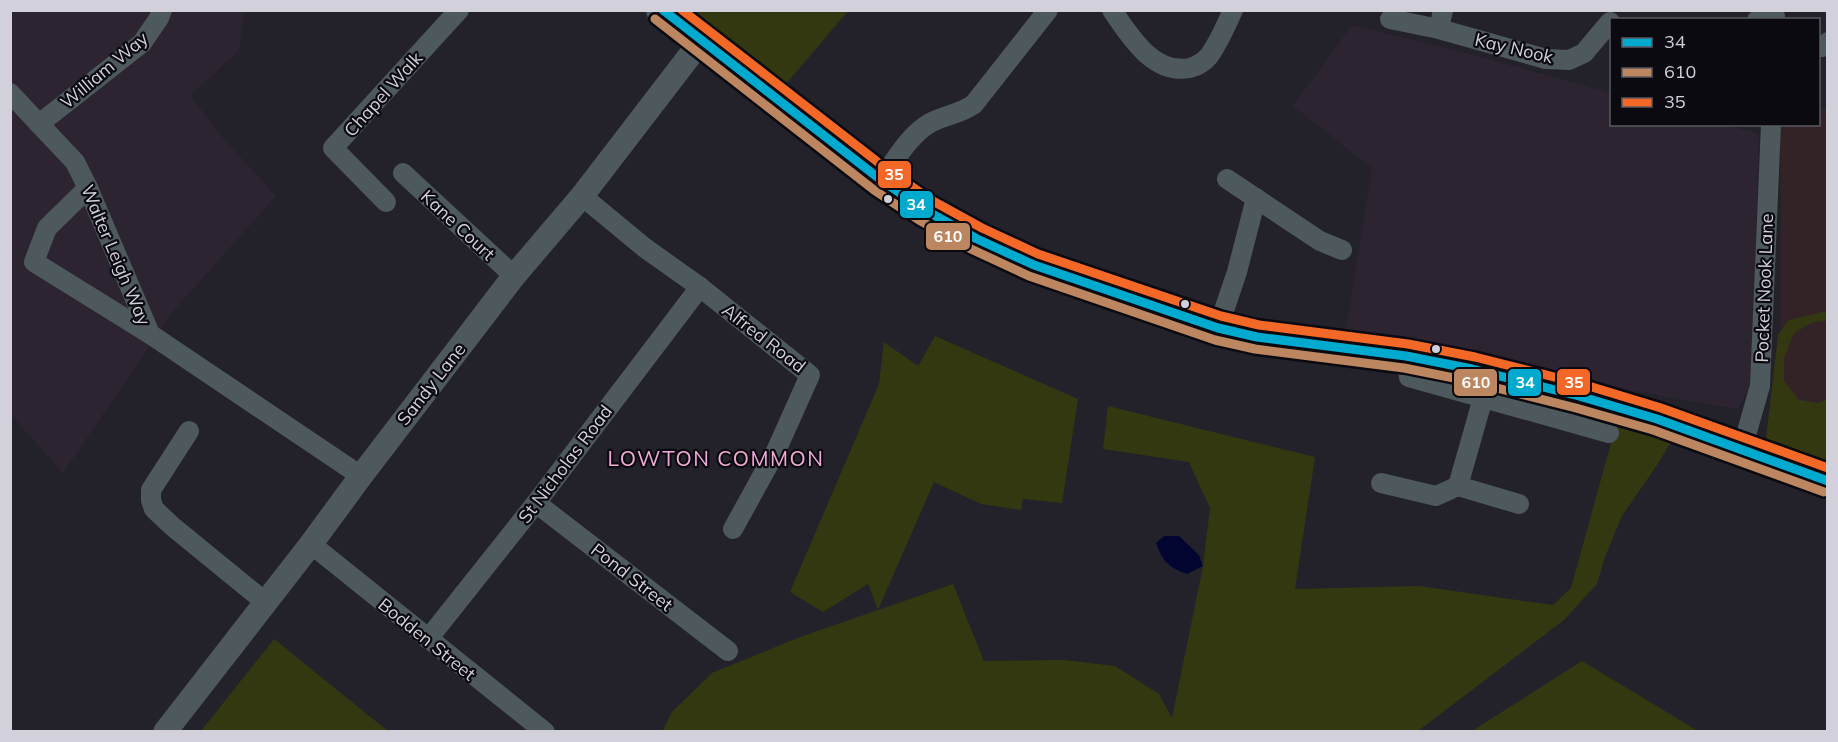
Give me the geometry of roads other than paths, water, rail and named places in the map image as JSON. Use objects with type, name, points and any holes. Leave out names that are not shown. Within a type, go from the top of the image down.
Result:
[{"type":"main road","points":[[662,10],[881,180],[925,210],[969,235],[1034,265],[1218,328],[1257,336],[1406,356],[1472,369],[1579,396],[1657,419],[1827,481]]},
{"type":"street","name":"William Way","points":[[39,124],[142,43],[162,10]]},
{"type":"street","name":"Chapel Walk","points":[[386,202],[333,148],[459,10]]},
{"type":"street","points":[[881,180],[913,138],[926,126],[974,104],[1047,10]]},
{"type":"street","points":[[1112,10],[1135,43],[1154,60],[1184,69],[1194,67],[1208,57],[1233,10]]},
{"type":"street","name":"Kay Nook","points":[[1390,20],[1441,20],[1546,59],[1569,60],[1584,53],[1607,18]]},
{"type":"street","name":"Sandy Lane","points":[[165,732],[514,276],[582,196],[700,41]]},
{"type":"street","name":"Walter Leigh Way","points":[[10,93],[75,162],[150,334],[361,476]]},
{"type":"street","name":"Pocket Nook Lane","points":[[1742,449],[1761,386],[1770,126]]},
{"type":"street","name":"Kane Court","points":[[403,173],[514,276]]},
{"type":"street","points":[[1227,179],[1320,241],[1342,250]]},
{"type":"street","points":[[88,188],[47,228],[34,262],[150,334]]},
{"type":"street","name":"Alfred Road","points":[[582,196],[645,248],[700,287],[810,375],[776,451],[733,529]]},
{"type":"street","points":[[1218,328],[1237,272],[1256,198]]},
{"type":"street","name":"St Nicholas Road","points":[[428,639],[536,503],[700,287]]},
{"type":"street","points":[[1406,356],[1408,377],[1609,433]]},
{"type":"street","points":[[1458,486],[1483,398]]},
{"type":"street","points":[[189,431],[151,490],[154,509],[266,602]]},
{"type":"street","points":[[1381,483],[1436,496],[1458,486],[1519,504]]},
{"type":"street","name":"Pond Street","points":[[536,503],[728,651]]},
{"type":"street","name":"Bodden Street","points":[[311,544],[545,732]]},
{"type":"district","name":"LOWTON COMMON","points":[[716,458]]}]
